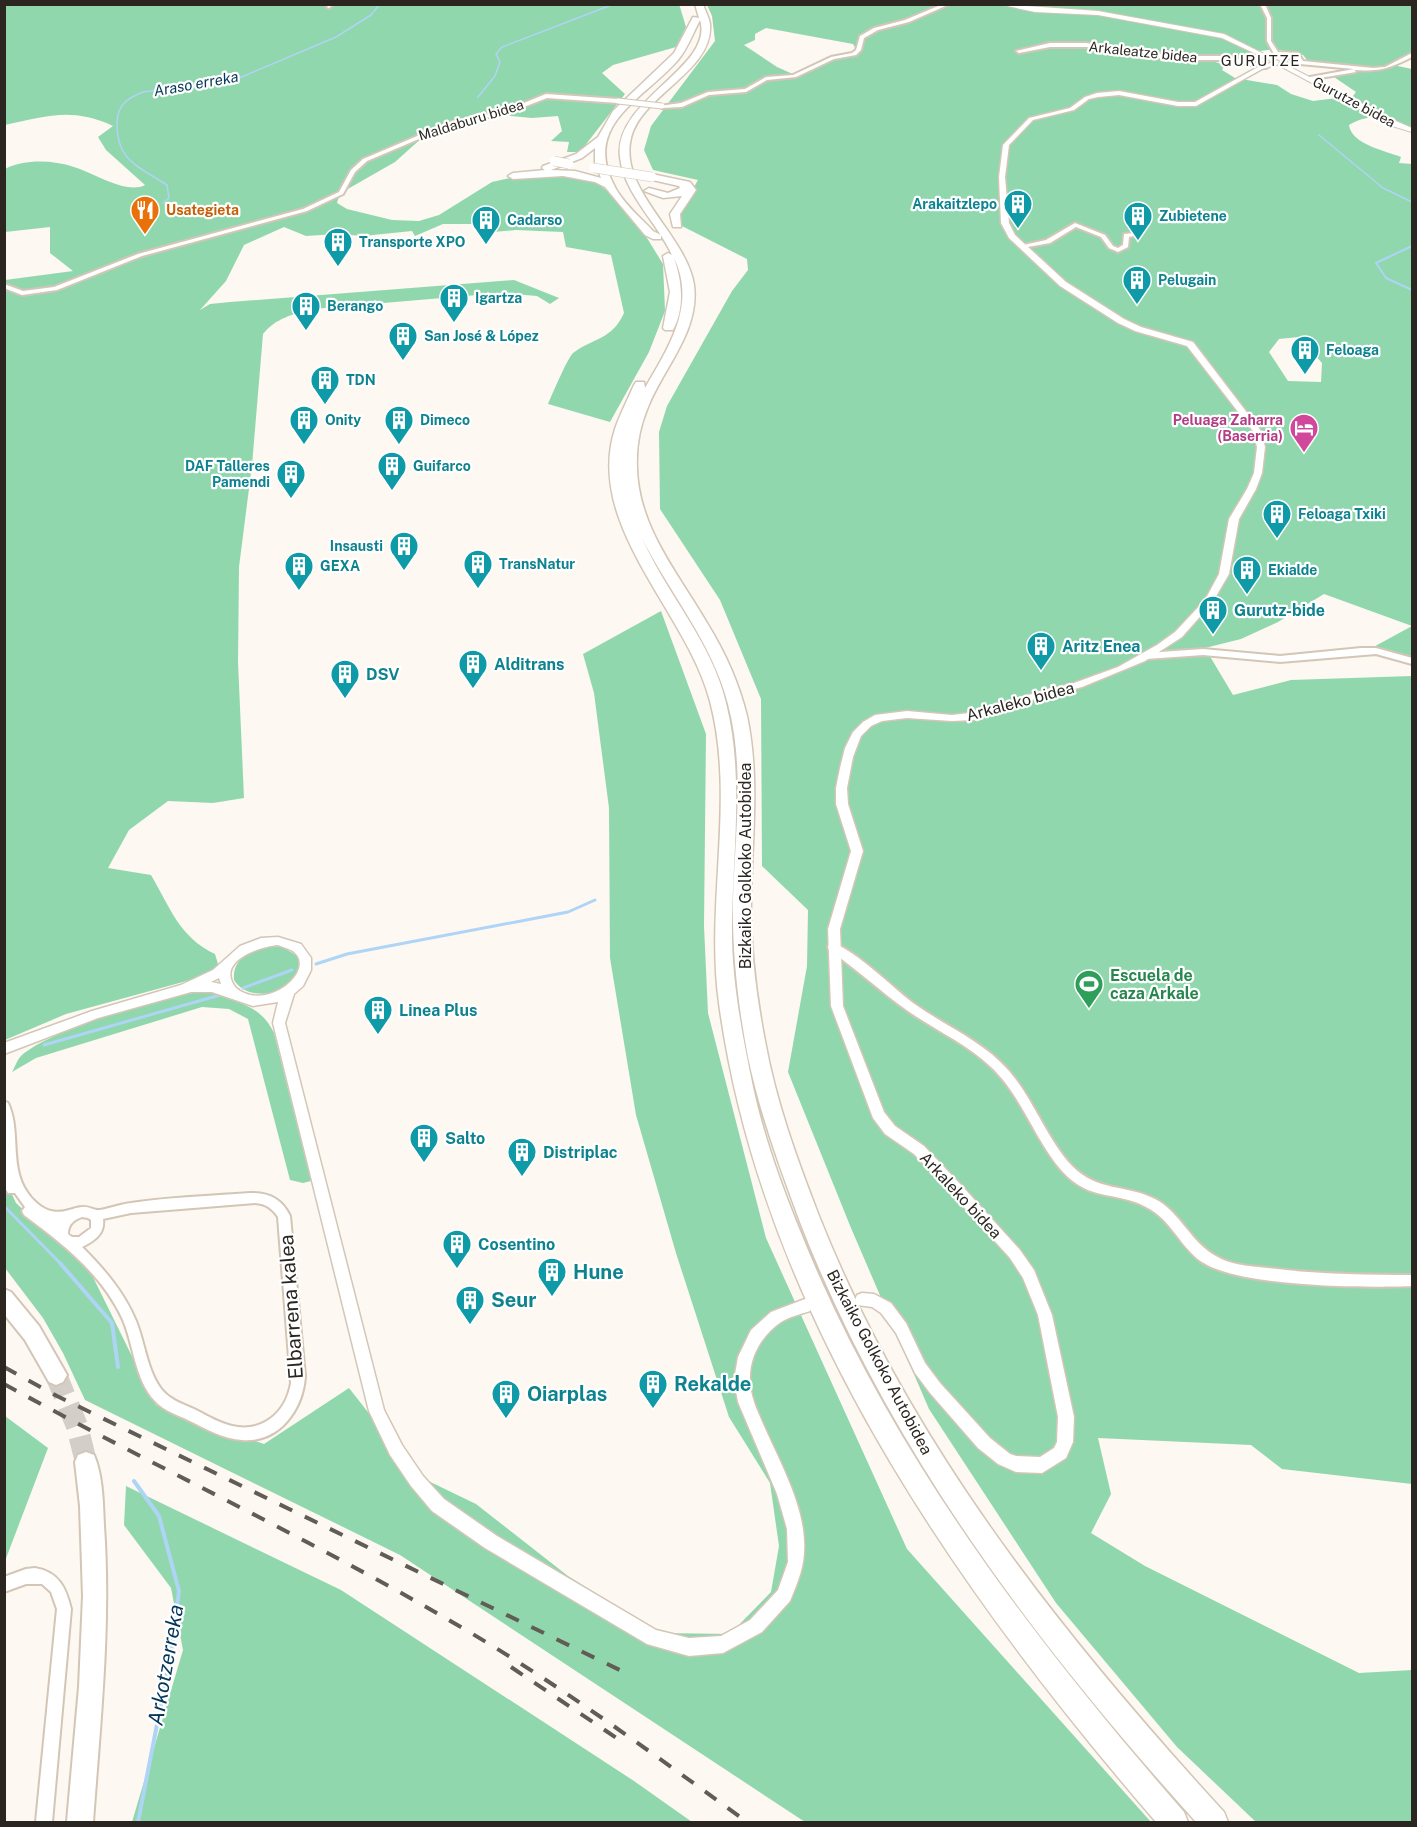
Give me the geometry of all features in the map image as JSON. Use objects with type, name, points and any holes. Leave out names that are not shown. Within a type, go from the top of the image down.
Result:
[{"type":"highway","name":"Bizkaiko Golkoko Autobidea","points":[[694,9],[704,14],[706,28],[700,50],[653,106],[633,120],[627,132],[624,151],[624,163],[634,187],[678,252],[686,274],[689,297],[680,334],[639,415],[633,435],[630,474],[638,514],[651,543],[715,649],[733,694],[742,729],[746,789],[742,925],[746,979],[755,1041],[770,1103],[808,1218],[836,1285],[863,1338],[941,1475],[1046,1624],[1141,1741],[1214,1822]]},
{"type":"highway","name":"Bizkaiko Golkoko Autobidea","points":[[694,9],[696,35],[687,55],[627,114],[614,145],[614,164],[619,180],[669,258],[675,282],[675,307],[663,343],[625,416],[616,450],[615,476],[619,502],[628,528],[641,555],[700,655],[717,698],[724,729],[727,798],[723,939],[727,996],[738,1061],[755,1134],[781,1209],[840,1346],[881,1424],[969,1562],[1039,1659],[1126,1768],[1174,1822]]},
{"type":"highway","points":[[657,237],[649,233],[610,186],[600,163],[600,139],[618,110],[674,59],[684,46],[694,9]]},
{"type":"highway","points":[[653,106],[646,109],[635,131],[632,150],[634,166],[648,191],[677,225],[683,237]]},
{"type":"highway","points":[[600,139],[584,152],[560,164],[513,176],[570,173],[590,176],[610,186]]},
{"type":"highway","points":[[551,160],[652,177],[689,186],[691,192],[675,214],[677,225]]},
{"type":"highway","points":[[648,191],[676,195],[686,189],[682,183]]},
{"type":"highway","points":[[639,415],[650,405],[687,345],[696,317],[699,295],[698,278]]},
{"type":"main road","name":"Gurutze bidea","points":[[1001,4],[1035,10],[1098,13],[1165,27],[1221,35],[1234,39],[1284,64],[1395,124],[1413,130]]},
{"type":"main road","points":[[4,1298],[25,1322],[56,1374]]},
{"type":"main road","points":[[4,1312],[10,1317],[25,1322]]},
{"type":"main road","points":[[80,1822],[94,1574],[92,1510],[86,1462]]},
{"type":"street","name":"Maldaburu bidea","points":[[4,286],[22,293],[55,289],[132,258],[305,210],[341,193],[353,171],[364,160],[450,124],[506,112],[546,96],[653,106],[682,105],[708,94],[746,90],[766,79],[794,76],[834,58],[854,54],[858,50],[862,37],[876,29],[907,21],[948,4]]},
{"type":"street","points":[[1262,4],[1269,20],[1269,41],[1276,53],[1299,56],[1284,64]]},
{"type":"street","name":"Arkaleatze bidea","points":[[1019,51],[1050,45],[1086,45],[1178,58],[1226,58],[1284,64]]},
{"type":"street","points":[[1310,79],[1386,68],[1413,55]]},
{"type":"street","points":[[1284,64],[1328,65],[1363,70]]},
{"type":"street","name":"Arkaleko bidea","points":[[862,1300],[874,1301],[886,1308],[901,1328],[920,1368],[935,1388],[984,1443],[1004,1459],[1016,1464],[1042,1465],[1060,1453],[1065,1442],[1066,1417],[1045,1315],[1029,1275],[1015,1254],[919,1150],[890,1130],[878,1114],[837,1006],[834,929],[857,852],[855,838],[842,803],[841,790],[851,745],[858,732],[868,723],[880,717],[976,716],[1027,698],[1102,677],[1146,656],[1179,636],[1192,624],[1220,583],[1225,572],[1234,519],[1253,485],[1260,460],[1261,438],[1190,344],[1138,329],[1121,321],[1063,284],[1007,230],[1002,177],[1005,148],[1026,122],[1035,117],[1072,109],[1087,98],[1108,93],[1178,104],[1199,103],[1284,64]]},
{"type":"street","points":[[1022,246],[1044,244],[1075,225],[1103,236],[1111,247],[1118,250],[1126,246],[1126,235],[1135,235]]},
{"type":"street","points":[[1146,656],[1203,652],[1280,659],[1376,651],[1413,661]]},
{"type":"street","points":[[4,1049],[93,1015],[188,988],[212,978],[238,953],[255,944],[271,941],[292,944],[305,956],[307,967],[303,978],[288,992],[279,1023],[377,1411],[396,1450],[417,1481],[438,1505],[491,1542],[653,1638],[689,1647],[723,1644],[756,1626],[784,1595],[796,1562],[795,1529],[785,1494],[746,1402],[742,1380],[746,1357],[756,1335],[776,1317],[805,1306]]},
{"type":"street","points":[[833,947],[913,1008],[992,1061],[1005,1074],[1031,1110],[1054,1152],[1080,1180],[1093,1187],[1153,1204],[1164,1212],[1206,1258],[1232,1267],[1301,1279],[1413,1281]]},
{"type":"street","points":[[229,963],[226,969],[226,982],[232,992]]},
{"type":"street","points":[[188,988],[212,987],[232,992],[267,1009],[279,1023]]},
{"type":"street","points":[[250,1000],[263,1000],[288,992]]},
{"type":"street","name":"Elbarrena kalea","points":[[4,1106],[10,1126],[11,1163],[15,1183],[32,1206],[44,1215],[54,1218],[70,1217],[82,1212],[95,1216],[131,1208],[250,1198],[265,1198],[279,1207],[284,1216],[298,1376],[293,1402],[282,1418],[257,1432],[230,1434],[163,1399],[153,1385],[130,1321],[117,1296],[87,1259],[66,1239],[43,1224],[24,1207],[16,1198],[4,1170]]},
{"type":"street","name":"Elbarrena kalea","points":[[4,1155],[10,1126]]},
{"type":"street","points":[[70,1217],[62,1226],[66,1239],[81,1242],[93,1236],[99,1226],[95,1216]]},
{"type":"street","points":[[4,1585],[21,1577],[34,1575],[47,1578],[56,1584],[62,1594],[64,1609],[44,1822]]},
{"type":"green space","points":[[679,4],[686,27],[676,47],[613,65],[602,73],[625,94],[580,152],[567,152],[569,142],[551,141],[562,131],[558,116],[532,118],[500,115],[442,124],[424,136],[395,162],[346,190],[339,196],[337,203],[347,209],[392,220],[419,221],[439,215],[492,182],[547,174],[592,179],[611,194],[647,238],[663,264],[665,311],[649,352],[610,422],[548,404],[573,353],[608,334],[624,313],[611,255],[566,247],[563,232],[516,230],[482,233],[473,224],[443,224],[415,236],[412,231],[363,236],[336,234],[306,236],[284,227],[244,245],[226,281],[200,310],[210,304],[230,302],[514,280],[559,298],[550,304],[537,296],[501,293],[313,309],[279,320],[263,334],[252,465],[239,567],[238,662],[244,798],[213,803],[168,801],[129,830],[108,868],[151,875],[184,930],[192,939],[215,954],[218,964],[210,972],[194,979],[66,1014],[5,1040],[5,280],[73,271],[50,253],[50,227],[5,232],[5,169],[21,163],[57,163],[74,167],[119,185],[137,187],[145,185],[106,150],[98,137],[113,126],[98,120],[72,115],[47,116],[5,125],[4,5]]},
{"type":"green space","points":[[707,5],[1412,5],[1412,54],[1388,64],[1412,69],[1412,132],[1374,118],[1359,120],[1349,125],[1351,132],[1362,142],[1401,157],[1399,163],[1412,164],[1412,626],[1324,594],[1278,622],[1241,639],[1205,648],[1233,695],[1291,680],[1412,676],[1412,1484],[1282,1469],[1251,1445],[1098,1438],[1111,1494],[1091,1533],[1145,1566],[1359,1673],[1412,1670],[1412,1822],[1256,1822],[1177,1747],[1056,1603],[929,1409],[851,1228],[788,1072],[807,966],[808,910],[762,866],[761,699],[720,600],[660,509],[659,432],[667,406],[732,291],[748,270],[747,259],[680,225],[678,215],[698,180],[653,170],[644,150],[651,126],[715,41],[712,16]],"holes":[[[766,28],[853,44],[857,51],[795,75],[777,67],[744,45],[755,40],[755,34]],[[1275,49],[1303,55],[1308,61],[1354,68],[1357,72],[1331,75],[1356,92],[1353,96],[1313,101],[1291,94],[1277,85],[1235,78],[1222,70],[1225,65],[1209,60],[1261,55],[1260,51]],[[1299,337],[1322,363],[1321,382],[1288,381],[1269,352],[1279,339]]]},
{"type":"green space","points":[[661,611],[706,734],[704,926],[708,1013],[766,1238],[907,1549],[1151,1822],[805,1822],[400,1555],[85,1400],[63,1353],[43,1318],[5,1268],[4,1177],[16,1203],[91,1273],[156,1405],[264,1444],[349,1388],[418,1476],[476,1504],[568,1576],[660,1633],[730,1634],[771,1592],[779,1546],[770,1483],[729,1417],[676,1253],[636,1115],[610,958],[609,808],[594,693],[583,654]]},
{"type":"green space","points":[[1412,626],[1412,659],[1368,650]]},
{"type":"green space","points":[[272,946],[283,947],[297,956],[299,968],[295,978],[287,986],[265,994],[253,993],[242,988],[234,980],[236,965],[245,956]]},
{"type":"green space","points":[[207,991],[246,1005],[262,1015],[274,1033],[311,1181],[303,1183],[290,1180],[248,1019],[229,1009],[202,1007],[36,1058],[12,1072],[21,1056],[56,1035],[138,1006]]},
{"type":"green space","points":[[5,1416],[48,1448],[5,1561]]},
{"type":"green space","points":[[126,1486],[341,1590],[634,1781],[692,1822],[132,1822],[183,1650],[171,1588],[124,1525]]},
{"type":"waterway","name":"Araso erreka","points":[[163,203],[169,198],[167,185],[138,167],[120,146],[117,122],[119,111],[125,102],[143,92],[237,79],[336,37],[371,15],[380,4]]},
{"type":"waterway","points":[[478,97],[495,76],[500,62],[496,54],[502,47],[614,4]]},
{"type":"waterway","points":[[1319,135],[1383,188],[1412,202]]},
{"type":"waterway","points":[[1412,246],[1376,263],[1386,278],[1412,290]]},
{"type":"waterway","points":[[316,964],[347,954],[568,912],[595,900]]},
{"type":"waterway","points":[[243,988],[292,970]]},
{"type":"waterway","points":[[44,1045],[220,995]]},
{"type":"waterway","name":"Arkotzerreka","points":[[4,1206],[61,1264]]},
{"type":"waterway","name":"Arkotzerreka","points":[[60,1263],[112,1323],[118,1367]]},
{"type":"waterway","name":"Arkotzerreka","points":[[134,1481],[159,1516],[179,1591],[170,1658],[138,1822]]},
{"type":"tunnel","points":[[56,1375],[77,1426],[86,1462]]},
{"type":"railway","points":[[4,1367],[57,1396],[628,1674]]},
{"type":"railway","points":[[4,1384],[356,1568],[471,1633],[577,1700],[747,1822]]},
{"type":"railway","points":[[511,1667],[621,1741]]},
{"type":"place","name":"Arakaitzlepo","points":[[1018,230]]},
{"type":"place","name":"Usategieta","points":[[145,236]]},
{"type":"place","name":"Zubietene","points":[[1138,242]]},
{"type":"place","name":"Cadarso","points":[[486,246]]},
{"type":"place","name":"Transporte XPO","points":[[338,268]]},
{"type":"place","name":"Pelugain","points":[[1137,306]]},
{"type":"place","name":"Igartza","points":[[454,324]]},
{"type":"place","name":"Berango","points":[[306,332]]},
{"type":"place","name":"San José & López","points":[[403,362]]},
{"type":"place","name":"Feloaga","points":[[1305,376]]},
{"type":"place","name":"TDN","points":[[325,406]]},
{"type":"place","name":"Onity","points":[[304,446]]},
{"type":"place","name":"Dimeco","points":[[399,446]]},
{"type":"place","name":"Peluaga Zaharra (Baserria)","points":[[1304,454]]},
{"type":"place","name":"Guifarco","points":[[392,492]]},
{"type":"place","name":"DAF Talleres Pamendi","points":[[291,500]]},
{"type":"place","name":"Feloaga Txiki","points":[[1277,540]]},
{"type":"place","name":"Insausti","points":[[404,572]]},
{"type":"place","name":"TransNatur","points":[[478,590]]},
{"type":"place","name":"GEXA","points":[[299,592]]},
{"type":"place","name":"Ekialde","points":[[1247,596]]},
{"type":"place","name":"Gurutz-bide","points":[[1213,636]]},
{"type":"place","name":"Aritz Enea","points":[[1041,672]]},
{"type":"place","name":"Alditrans","points":[[473,690]]},
{"type":"place","name":"DSV","points":[[345,700]]},
{"type":"place","name":"Escuela de caza Arkale","points":[[1089,1010]]},
{"type":"place","name":"Linea Plus","points":[[378,1036]]},
{"type":"place","name":"Salto","points":[[424,1164]]},
{"type":"place","name":"Distriplac","points":[[522,1178]]},
{"type":"place","name":"Cosentino","points":[[457,1270]]},
{"type":"place","name":"Hune","points":[[552,1298]]},
{"type":"place","name":"Seur","points":[[470,1326]]},
{"type":"place","name":"Rekalde","points":[[653,1410]]},
{"type":"place","name":"Oiarplas","points":[[506,1420]]},
{"type":"district","name":"GURUTZE","points":[[1261,61]]}]
